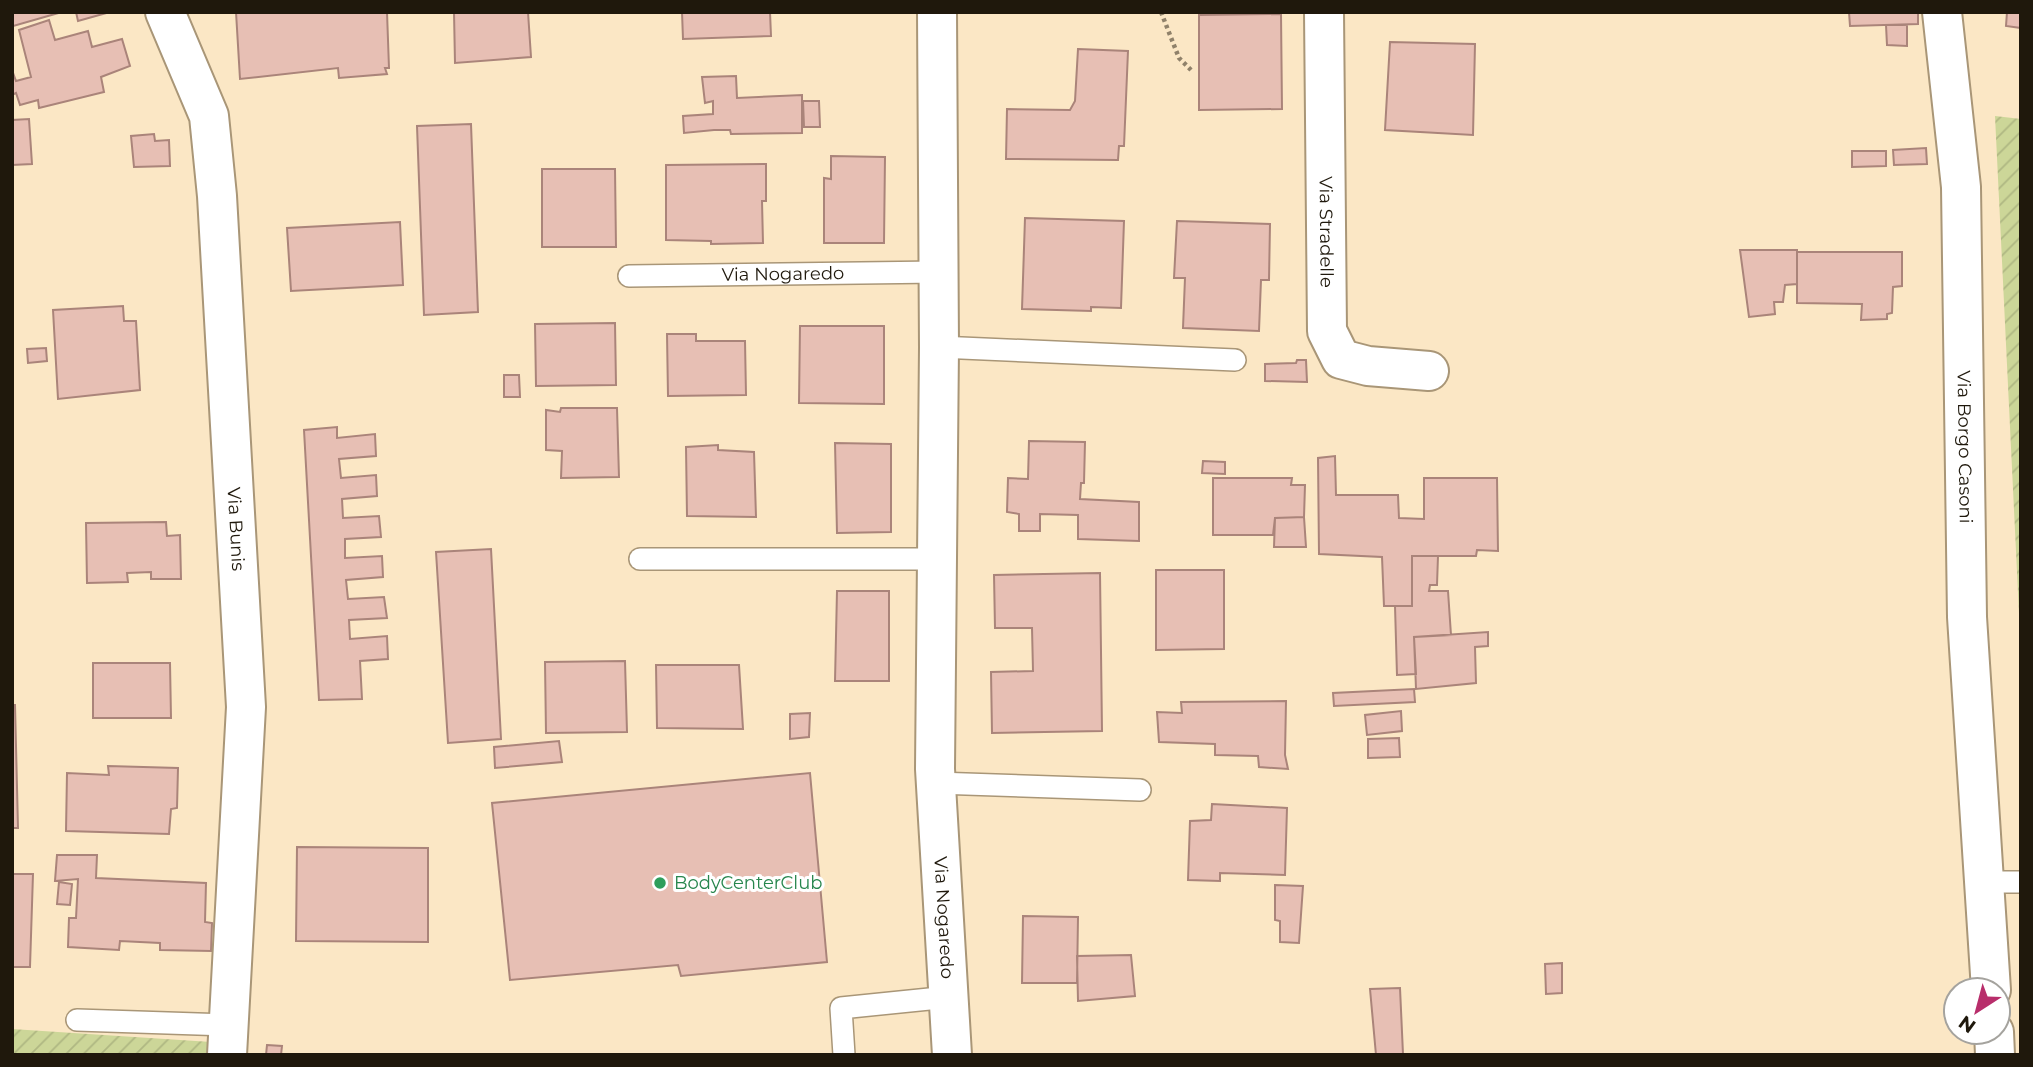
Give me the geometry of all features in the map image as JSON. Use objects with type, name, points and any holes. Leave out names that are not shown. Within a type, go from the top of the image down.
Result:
[{"type":"street","name":"Via Bunis","points":[[165,12],[209,116],[217,195],[246,707],[228,1040]]},
{"type":"street","name":"Via Nogaredo","points":[[937,12],[939,347],[936,783],[953,1055]]},
{"type":"street","name":"Via Stradelle","points":[[1324,12],[1327,331],[1341,359],[1368,366],[1429,371]]},
{"type":"street","name":"Via Borgo Casoni","points":[[1942,12],[1961,187],[1967,617],[2002,882],[1992,976]]},
{"type":"lane","name":"Via Nogaredo","points":[[629,276],[939,272]]},
{"type":"lane","points":[[939,347],[1235,360]]},
{"type":"lane","points":[[640,558],[937,559]]},
{"type":"lane","points":[[936,783],[1140,790]]},
{"type":"lane","points":[[844,1055],[841,1008],[949,997]]},
{"type":"lane","points":[[78,1020],[228,1040]]},
{"type":"path","points":[[1161,12],[1179,58],[1191,70]]},
{"type":"green space","points":[[1995,116],[2021,119],[2021,655]]},
{"type":"green space","points":[[12,1029],[211,1042],[209,1055],[12,1055]]},
{"type":"building","points":[[12,12],[62,12],[13,26],[12,30]]},
{"type":"building","points":[[76,12],[110,12],[78,21]]},
{"type":"building","points":[[236,12],[387,12],[387,74],[339,78],[338,68],[240,79]]},
{"type":"building","points":[[454,12],[528,12],[531,57],[455,63]]},
{"type":"building","points":[[682,12],[770,12],[771,36],[683,39]]},
{"type":"building","points":[[1849,12],[1918,12],[1918,24],[1850,26]]},
{"type":"building","points":[[2007,12],[2021,12],[2021,28],[2006,26]]},
{"type":"building","points":[[1281,14],[1282,109],[1199,110],[1199,15]]},
{"type":"building","points":[[49,20],[55,40],[88,31],[92,47],[122,39],[130,66],[101,77],[104,92],[39,108],[38,100],[20,105],[16,93],[12,95],[12,70],[16,81],[31,77],[19,30]]},
{"type":"building","points":[[1886,25],[1907,25],[1907,46],[1887,45]]},
{"type":"building","points":[[1390,42],[1475,44],[1473,135],[1385,130]]},
{"type":"building","points":[[1078,49],[1128,51],[1124,146],[1119,146],[1118,160],[1006,159],[1007,109],[1070,110],[1075,101]]},
{"type":"building","points":[[736,76],[737,98],[802,95],[802,133],[731,134],[730,130],[714,130],[684,133],[683,116],[713,114],[713,101],[705,103],[702,77]]},
{"type":"building","points":[[803,101],[819,101],[820,127],[804,127]]},
{"type":"building","points":[[29,119],[32,164],[12,165],[12,120]]},
{"type":"building","points":[[471,124],[478,312],[424,315],[417,126]]},
{"type":"building","points":[[154,134],[155,141],[169,140],[170,166],[134,167],[131,136]]},
{"type":"building","points":[[1926,148],[1927,164],[1894,165],[1893,150]]},
{"type":"building","points":[[1852,151],[1886,151],[1886,166],[1852,167]]},
{"type":"building","points":[[831,156],[885,157],[884,243],[824,243],[824,178],[831,179]]},
{"type":"building","points":[[766,164],[766,201],[762,201],[763,243],[711,244],[711,241],[666,240],[666,165]]},
{"type":"building","points":[[542,169],[615,169],[616,247],[542,247]]},
{"type":"building","points":[[1025,218],[1124,221],[1121,308],[1091,307],[1091,311],[1022,309]]},
{"type":"building","points":[[1177,221],[1270,224],[1269,280],[1261,280],[1259,331],[1183,328],[1185,278],[1174,278]]},
{"type":"building","points":[[400,222],[403,285],[291,291],[287,228]]},
{"type":"building","points":[[1740,250],[1797,250],[1797,284],[1785,285],[1783,302],[1774,302],[1775,314],[1749,317]]},
{"type":"building","points":[[1797,252],[1902,252],[1902,286],[1893,287],[1892,313],[1887,314],[1887,319],[1861,320],[1862,304],[1797,303]]},
{"type":"building","points":[[123,306],[124,321],[136,321],[140,390],[58,399],[53,310]]},
{"type":"building","points":[[615,323],[616,385],[536,386],[535,324]]},
{"type":"building","points":[[800,326],[884,326],[884,404],[799,403]]},
{"type":"building","points":[[667,334],[696,334],[696,341],[745,341],[746,395],[668,396]]},
{"type":"building","points":[[46,348],[47,361],[28,363],[27,349]]},
{"type":"building","points":[[1297,360],[1306,360],[1307,382],[1265,381],[1265,364],[1296,363]]},
{"type":"building","points":[[504,375],[519,375],[520,397],[504,397]]},
{"type":"building","points":[[561,408],[617,408],[619,477],[561,478],[562,451],[546,450],[546,410],[560,412]]},
{"type":"building","points":[[337,427],[337,438],[375,434],[376,456],[339,459],[341,478],[376,475],[377,496],[342,499],[343,518],[379,516],[381,537],[345,539],[345,558],[382,556],[383,577],[346,580],[348,599],[384,597],[387,618],[349,620],[350,639],[387,636],[388,659],[360,661],[362,699],[319,700],[304,430]]},
{"type":"building","points":[[1029,441],[1085,442],[1084,483],[1081,483],[1080,499],[1139,502],[1139,541],[1078,539],[1078,515],[1040,514],[1040,531],[1019,531],[1019,514],[1007,512],[1008,478],[1028,479]]},
{"type":"building","points":[[835,443],[891,444],[891,532],[837,533]]},
{"type":"building","points":[[718,445],[718,450],[754,452],[756,517],[687,516],[686,447]]},
{"type":"building","points":[[1335,456],[1336,495],[1398,495],[1399,518],[1424,519],[1424,478],[1497,478],[1498,551],[1477,550],[1476,556],[1412,556],[1412,606],[1384,606],[1382,557],[1319,554],[1318,458]]},
{"type":"building","points":[[1203,461],[1225,462],[1225,474],[1202,473]]},
{"type":"building","points":[[1213,478],[1292,478],[1291,485],[1305,485],[1304,517],[1275,518],[1273,535],[1213,535]]},
{"type":"building","points":[[1304,517],[1306,547],[1274,547],[1275,518]]},
{"type":"building","points":[[166,522],[167,536],[180,535],[181,579],[151,579],[151,572],[127,573],[128,582],[87,583],[86,523]]},
{"type":"building","points":[[491,549],[501,739],[448,743],[436,552]]},
{"type":"building","points":[[1412,556],[1438,556],[1437,585],[1430,585],[1429,591],[1448,591],[1451,635],[1414,637],[1416,674],[1397,675],[1395,606],[1412,606]]},
{"type":"building","points":[[1156,570],[1224,570],[1224,649],[1156,650]]},
{"type":"building","points":[[1100,573],[1102,731],[992,733],[991,672],[1033,671],[1032,628],[995,628],[994,575]]},
{"type":"building","points":[[837,591],[889,591],[889,681],[835,681]]},
{"type":"building","points":[[1488,632],[1488,646],[1475,647],[1476,683],[1416,689],[1414,637]]},
{"type":"building","points":[[625,661],[627,732],[546,733],[545,662]]},
{"type":"building","points":[[93,663],[170,663],[171,718],[93,718]]},
{"type":"building","points":[[656,665],[739,665],[743,729],[657,728]]},
{"type":"building","points":[[1414,689],[1415,702],[1334,706],[1333,693]]},
{"type":"building","points":[[1286,701],[1285,755],[1288,769],[1259,767],[1258,756],[1215,755],[1215,744],[1159,742],[1157,712],[1182,713],[1181,702]]},
{"type":"building","points":[[12,705],[15,705],[18,828],[12,828]]},
{"type":"building","points":[[1401,711],[1402,731],[1367,735],[1365,715]]},
{"type":"building","points":[[810,713],[809,737],[790,739],[790,714]]},
{"type":"building","points":[[1399,738],[1400,757],[1368,758],[1368,739]]},
{"type":"building","points":[[559,741],[562,762],[495,768],[494,747]]},
{"type":"building","points":[[108,766],[178,768],[177,808],[171,809],[169,834],[66,831],[67,773],[109,775]]},
{"type":"building","name":"BodyCenterClub","points":[[810,773],[827,962],[681,976],[678,965],[510,980],[492,803]]},
{"type":"building","points":[[1212,804],[1287,808],[1285,875],[1220,873],[1220,881],[1188,880],[1190,821],[1211,820]]},
{"type":"building","points":[[297,847],[428,848],[428,942],[296,941]]},
{"type":"building","points":[[57,855],[97,855],[96,878],[206,883],[205,922],[212,923],[211,951],[160,950],[160,943],[120,941],[119,950],[68,947],[69,918],[76,918],[78,879],[55,881]]},
{"type":"building","points":[[12,874],[33,874],[30,967],[12,967]]},
{"type":"building","points":[[59,882],[72,884],[70,905],[57,904]]},
{"type":"building","points":[[1275,885],[1303,886],[1299,943],[1280,942],[1280,921],[1275,920]]},
{"type":"building","points":[[1023,916],[1078,917],[1077,983],[1022,983]]},
{"type":"building","points":[[1131,955],[1135,996],[1078,1001],[1077,956]]},
{"type":"building","points":[[1562,963],[1562,993],[1546,994],[1545,964]]},
{"type":"building","points":[[1400,988],[1403,1054],[1376,1055],[1370,989]]},
{"type":"building","points":[[267,1045],[282,1046],[281,1055],[266,1055]]},
{"type":"place","name":"BodyCenterClub","points":[[660,883]]}]
